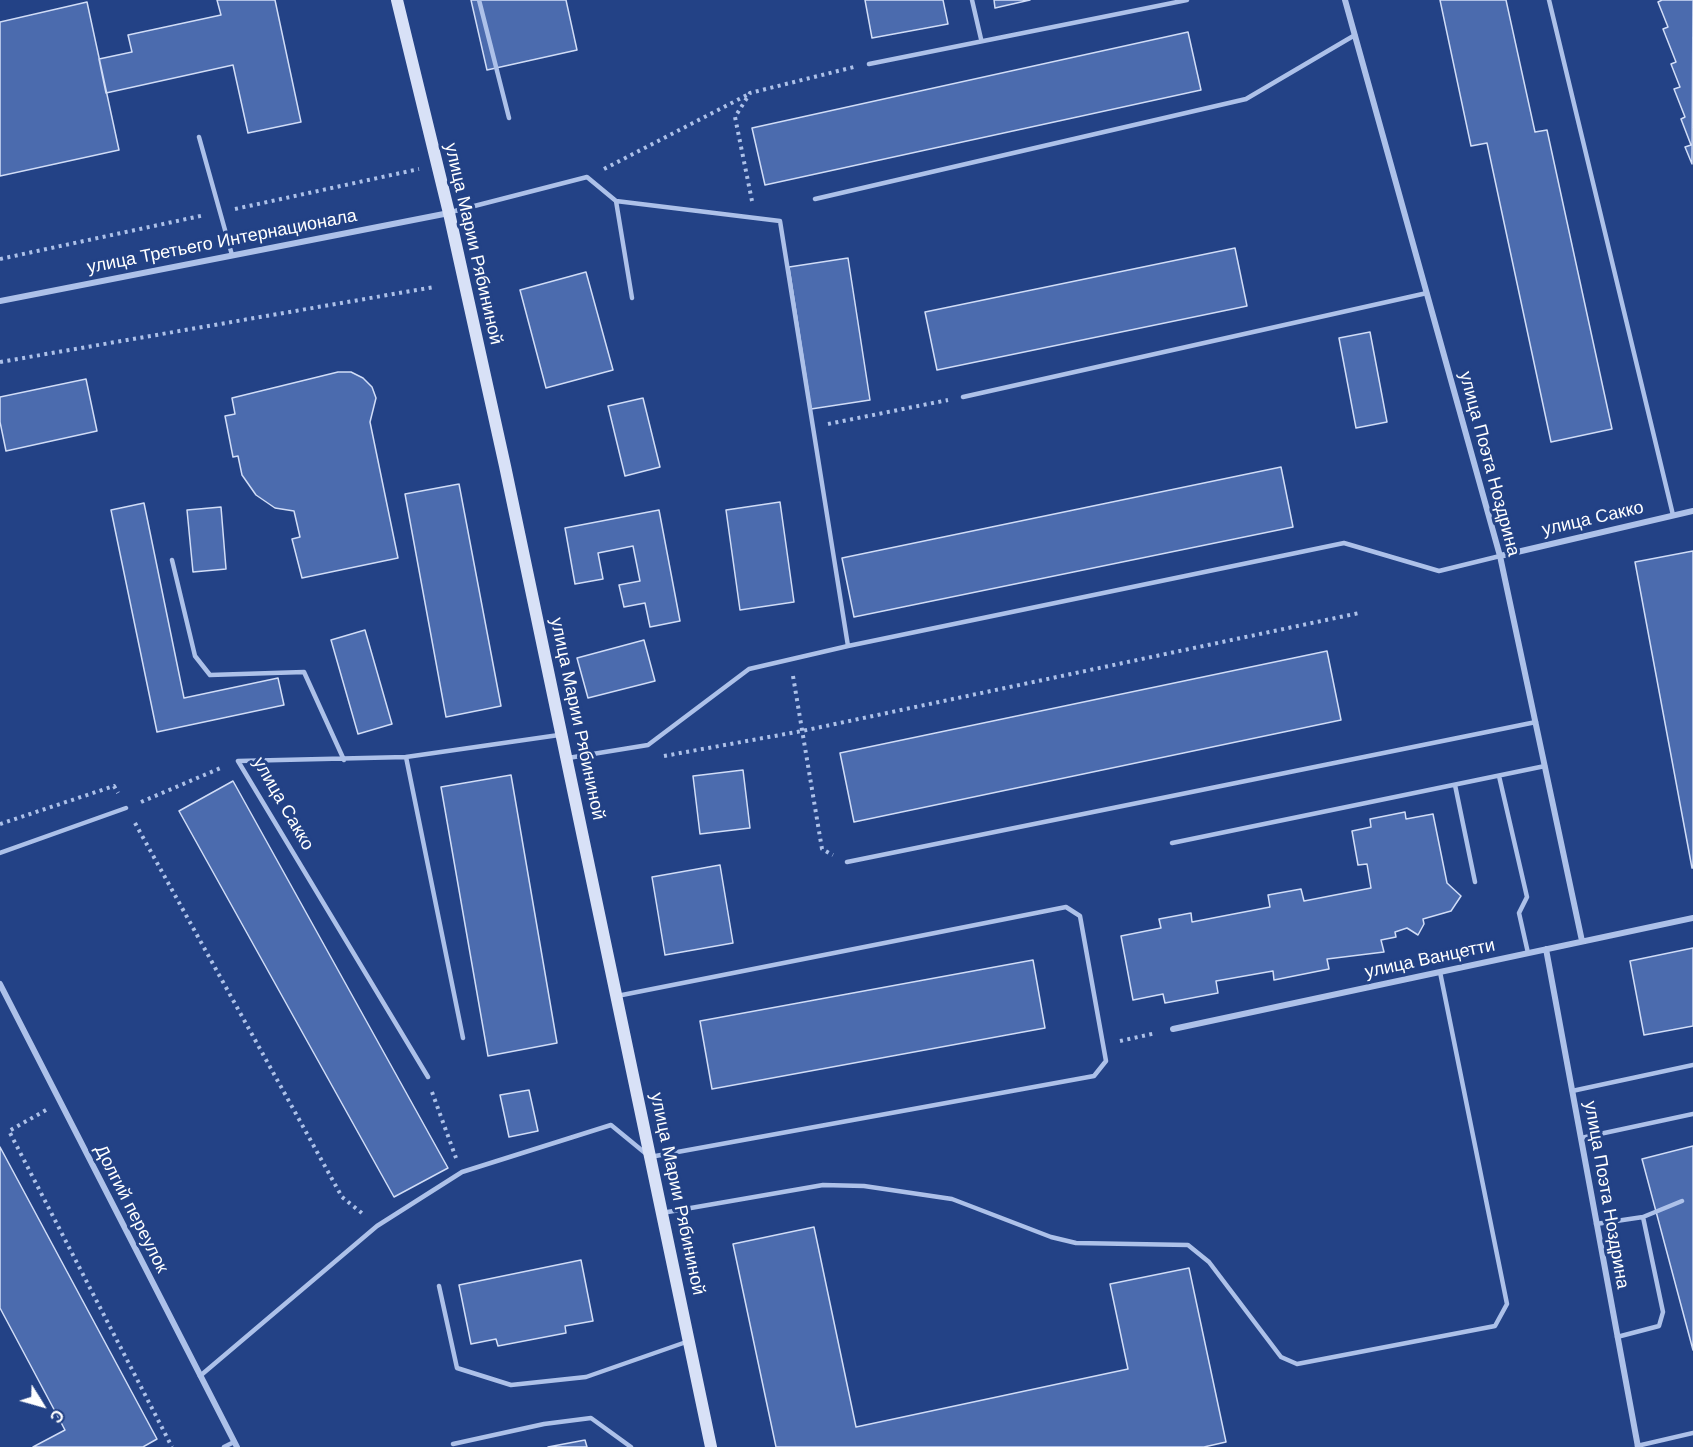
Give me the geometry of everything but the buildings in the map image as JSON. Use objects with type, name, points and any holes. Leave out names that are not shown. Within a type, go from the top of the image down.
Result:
[{"type":"street","name":"улица Марии Рябининой","points":[[397,0],[449,213],[568,758],[711,1447]]},
{"type":"street","name":"улица Поэта Ноздрина","points":[[1345,0],[1500,556],[1582,941]]},
{"type":"street","name":"улица Третьего Интернационала","points":[[0,301],[449,213]]},
{"type":"street","name":"улица Сакко","points":[[1500,556],[1693,511]]},
{"type":"street","name":"улица Ванцетти","points":[[1173,1029],[1693,918]]},
{"type":"street","name":"улица Поэта Ноздрина","points":[[1546,949],[1637,1447]]},
{"type":"street","name":"Долгий переулок","points":[[0,984],[235,1445]]},
{"type":"lane","points":[[479,0],[509,118]]},
{"type":"lane","points":[[972,0],[981,39]]},
{"type":"lane","points":[[869,63],[1187,0]]},
{"type":"lane","points":[[1549,0],[1673,515]]},
{"type":"lane","points":[[815,199],[1246,99],[1355,35]]},
{"type":"lane","points":[[200,137],[232,255]]},
{"type":"lane","points":[[449,213],[587,177],[616,201],[780,221],[848,646]]},
{"type":"lane","points":[[616,201],[632,298]]},
{"type":"lane","points":[[963,397],[1427,293]]},
{"type":"lane","points":[[568,758],[648,745],[749,669],[848,646],[1344,543],[1439,571],[1500,556]]},
{"type":"lane","points":[[172,560],[195,656],[210,675],[304,672],[344,760]]},
{"type":"lane","points":[[847,862],[1536,722]]},
{"type":"lane","name":"улица Сакко","points":[[238,761],[406,757],[562,735]]},
{"type":"lane","points":[[406,757],[463,1038]]},
{"type":"lane","name":"улица Сакко","points":[[238,761],[428,1077]]},
{"type":"lane","points":[[1172,843],[1545,766]]},
{"type":"lane","points":[[1499,776],[1527,897],[1519,913],[1528,953]]},
{"type":"lane","points":[[1455,784],[1475,882]]},
{"type":"lane","points":[[0,853],[126,808]]},
{"type":"lane","points":[[200,1376],[377,1226],[462,1172],[611,1125],[650,1157],[1094,1076],[1106,1061],[1080,916],[1066,907],[617,996]]},
{"type":"lane","points":[[662,1213],[824,1185],[864,1186],[952,1199],[1051,1237],[1076,1243],[1188,1245],[1209,1262],[1281,1357],[1297,1364],[1495,1326],[1507,1304],[1440,972]]},
{"type":"lane","points":[[1572,1091],[1693,1065]]},
{"type":"lane","points":[[1581,1138],[1693,1114]]},
{"type":"lane","points":[[1596,1224],[1643,1217],[1682,1201]]},
{"type":"lane","points":[[1617,1337],[1659,1326],[1663,1312],[1643,1217]]},
{"type":"lane","points":[[439,1286],[457,1368],[511,1385],[586,1377],[689,1340]]},
{"type":"lane","points":[[453,1444],[544,1424],[591,1418],[631,1447]]},
{"type":"lane","points":[[1637,1447],[1693,1433]]},
{"type":"lane","points":[[224,1447],[235,1445]]},
{"type":"path","points":[[587,177],[750,93],[869,63]]},
{"type":"path","points":[[750,93],[735,117],[755,219]]},
{"type":"path","points":[[0,362],[434,287]]},
{"type":"path","points":[[813,427],[963,397]]},
{"type":"path","points":[[655,758],[802,731],[1359,613]]},
{"type":"path","points":[[791,660],[822,849],[847,862]]},
{"type":"path","points":[[126,808],[238,761]]},
{"type":"path","points":[[0,824],[114,786],[342,1197],[377,1226]]},
{"type":"path","points":[[1104,1044],[1173,1029]]},
{"type":"path","points":[[428,1077],[441,1120],[462,1172]]},
{"type":"path","points":[[60,1102],[9,1131],[172,1447]]}]
